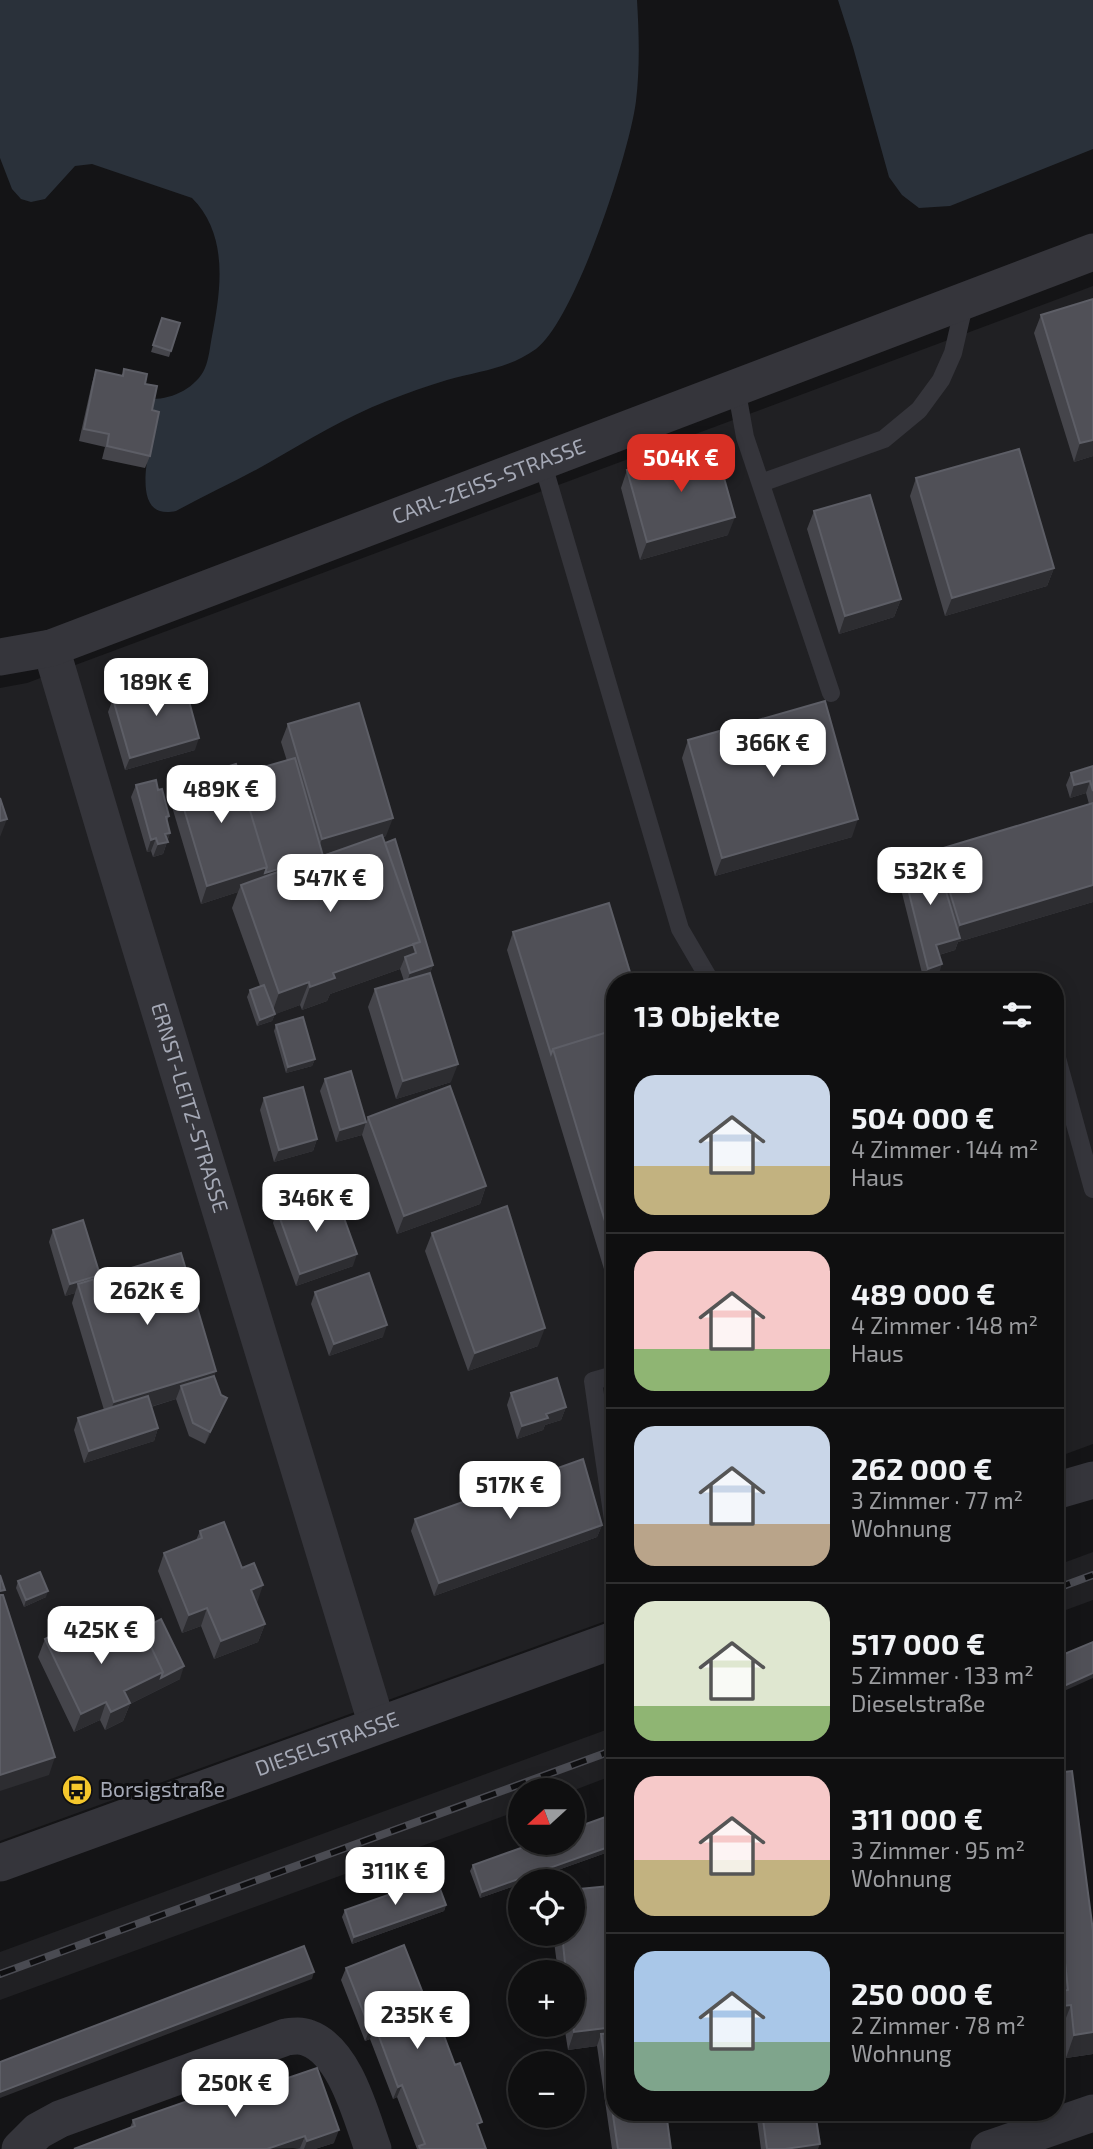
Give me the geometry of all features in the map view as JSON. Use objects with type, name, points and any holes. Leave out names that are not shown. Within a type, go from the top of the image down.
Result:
[{"type":"street","name":"CARL-ZEISS-STRASSE","points":[[0,657],[51,648],[1093,252]]},
{"type":"street","name":"ERNST-LEITZ-STRASSE","points":[[51,648],[377,1725]]},
{"type":"street","points":[[1064,1489],[1093,1480]]},
{"type":"street","name":"DIESELSTRASSE","points":[[0,1863],[606,1643]]},
{"type":"street","points":[[20,2149],[38,2131],[60,2119],[286,2037],[300,2036],[318,2043],[339,2064],[373,2149]]},
{"type":"street","points":[[989,2149],[1093,2113]]},
{"type":"lane","points":[[761,483],[884,439],[919,410],[940,380],[953,353],[965,301]]},
{"type":"lane","points":[[736,387],[746,437],[831,693]]},
{"type":"lane","points":[[542,461],[680,929],[706,973]]},
{"type":"lane","points":[[1064,1084],[1093,1189]]},
{"type":"lane","points":[[606,1377],[593,1381],[606,1471]]},
{"type":"shaded area","points":[[0,0],[637,0],[638,76],[632,125],[612,194],[583,271],[551,332],[536,349],[493,369],[424,387],[372,407],[176,511],[161,511],[152,505],[147,495],[147,465],[154,425],[148,423],[153,399],[184,391],[201,375],[206,364],[219,282],[217,246],[212,229],[192,198],[92,164],[75,166],[45,199],[31,202],[21,199],[12,189],[0,158]]},
{"type":"shaded area","points":[[838,0],[1093,0],[1093,149],[950,206],[919,208],[902,195],[889,177]]},
{"type":"shaded area","points":[[1093,286],[1093,1444],[1064,1455],[1064,973],[606,973],[606,1621],[0,1841],[0,688],[27,683]]},
{"type":"shaded area","points":[[1093,1552],[1093,1600],[1064,1611],[1064,1563]]},
{"type":"shaded area","points":[[606,1730],[606,1778],[585,1786],[585,1778],[508,1778],[508,1814],[0,2000],[0,1952]]},
{"type":"building","points":[[1093,299],[1093,440],[1080,443],[1041,315]]},
{"type":"building","points":[[162,318],[180,323],[171,351],[153,345]]},
{"type":"building","points":[[124,369],[147,374],[145,384],[157,386],[152,410],[159,412],[150,456],[107,446],[109,434],[84,429],[96,370],[123,376]]},
{"type":"building","points":[[715,446],[735,517],[647,542],[627,470]]},
{"type":"building","points":[[1019,449],[1054,568],[952,598],[916,478]]},
{"type":"building","points":[[870,495],[901,599],[845,616],[814,511]]},
{"type":"building","points":[[183,679],[199,738],[130,758],[113,699],[131,694],[131,688],[144,684],[151,688]]},
{"type":"building","points":[[825,701],[858,819],[722,858],[688,740]]},
{"type":"building","points":[[359,703],[393,818],[322,839],[288,724]]},
{"type":"building","points":[[295,758],[323,856],[265,873],[267,867],[239,774]]},
{"type":"building","points":[[236,764],[267,867],[207,886],[176,782]]},
{"type":"building","points":[[1093,766],[1093,791],[1090,781],[1074,785],[1071,773]]},
{"type":"building","points":[[156,780],[158,790],[162,789],[170,833],[165,834],[168,842],[158,844],[156,838],[151,840],[136,785]]},
{"type":"building","points":[[0,798],[7,819],[0,821]]},
{"type":"building","points":[[1093,803],[1093,885],[960,925],[937,850]]},
{"type":"building","points":[[382,835],[420,942],[333,973],[335,978],[310,987],[309,982],[279,993],[241,885]]},
{"type":"building","points":[[395,839],[433,965],[410,973],[405,957],[416,953],[413,944],[420,942],[385,843]]},
{"type":"building","points":[[935,855],[960,938],[936,945],[942,964],[928,969],[902,865]]},
{"type":"building","points":[[609,903],[630,973],[606,973],[606,1032],[553,1049],[551,1054],[513,932]]},
{"type":"building","points":[[430,973],[458,1064],[403,1081],[375,989]]},
{"type":"building","points":[[264,985],[275,1014],[260,1020],[250,990]]},
{"type":"building","points":[[303,1017],[315,1059],[288,1067],[276,1025]]},
{"type":"building","points":[[606,1032],[606,1225],[553,1049]]},
{"type":"building","points":[[351,1071],[366,1122],[340,1130],[325,1079]]},
{"type":"building","points":[[450,1086],[486,1186],[404,1216],[368,1117]]},
{"type":"building","points":[[303,1087],[317,1139],[279,1150],[264,1098]]},
{"type":"building","points":[[315,1197],[340,1207],[357,1254],[300,1274],[277,1210]]},
{"type":"building","points":[[507,1206],[545,1328],[475,1353],[432,1233]]},
{"type":"building","points":[[83,1220],[100,1275],[70,1284],[53,1230]]},
{"type":"building","points":[[181,1253],[216,1371],[114,1402],[78,1284]]},
{"type":"building","points":[[369,1273],[387,1325],[334,1344],[315,1292]]},
{"type":"building","points":[[214,1376],[221,1395],[227,1398],[210,1432],[193,1423],[181,1386]]},
{"type":"building","points":[[557,1378],[566,1407],[546,1414],[548,1418],[522,1426],[511,1393]]},
{"type":"building","points":[[148,1396],[158,1428],[89,1451],[78,1418]]},
{"type":"building","points":[[583,1459],[602,1525],[439,1583],[415,1519]]},
{"type":"building","points":[[224,1522],[242,1568],[254,1563],[263,1585],[251,1590],[265,1624],[221,1641],[207,1608],[189,1615],[164,1553],[202,1538],[200,1531]]},
{"type":"building","points":[[40,1572],[48,1591],[26,1600],[18,1581]]},
{"type":"building","points":[[0,1575],[5,1590],[0,1591]]},
{"type":"building","points":[[0,1595],[3,1595],[55,1757],[0,1775]]},
{"type":"building","points":[[86,1619],[102,1652],[144,1632],[163,1672],[124,1691],[130,1703],[111,1712],[106,1702],[81,1714],[45,1639]]},
{"type":"building","points":[[161,1619],[184,1666],[161,1678],[163,1672],[144,1632],[140,1634],[138,1631]]},
{"type":"building","points":[[1093,1642],[1093,1673],[1064,1686],[1064,1654]]},
{"type":"building","points":[[1072,1771],[1093,1931],[1093,2032],[1074,2035],[1071,2005],[1064,2006],[1064,1991],[1068,1990],[1064,1962],[1064,1772]]},
{"type":"building","points":[[606,1817],[606,1848],[547,1869],[508,1869],[508,1883],[482,1892],[473,1865],[508,1853],[508,1855],[585,1855],[585,1824]]},
{"type":"building","points":[[436,1878],[446,1905],[354,1937],[345,1910]]},
{"type":"building","points":[[606,1886],[606,2028],[585,2031],[585,1960],[565,1960],[563,1946],[585,1946],[585,1888]]},
{"type":"building","points":[[404,1945],[428,2006],[432,2004],[455,2065],[460,2063],[482,2122],[477,2124],[486,2149],[420,2149],[419,2146],[425,2144],[402,2085],[398,2087],[375,2026],[370,2029],[346,1968]]},
{"type":"building","points":[[304,1946],[314,1972],[0,2092],[0,2062]]},
{"type":"building","points":[[601,2034],[606,2034],[606,2068]]},
{"type":"building","points":[[317,2068],[339,2130],[307,2141],[305,2136],[267,2149],[74,2149],[135,2126],[133,2120],[222,2089],[223,2094],[283,2074],[285,2079]]},
{"type":"building","points":[[614,2121],[667,2121],[671,2149],[618,2149]]},
{"type":"building","points":[[763,2121],[816,2121],[820,2144],[767,2149]]},
{"type":"railway","points":[[1064,1586],[1093,1575]]},
{"type":"railway","points":[[0,1974],[606,1753]]},
{"type":"place","name":"Borsigstraße","points":[[77,1790]]}]
